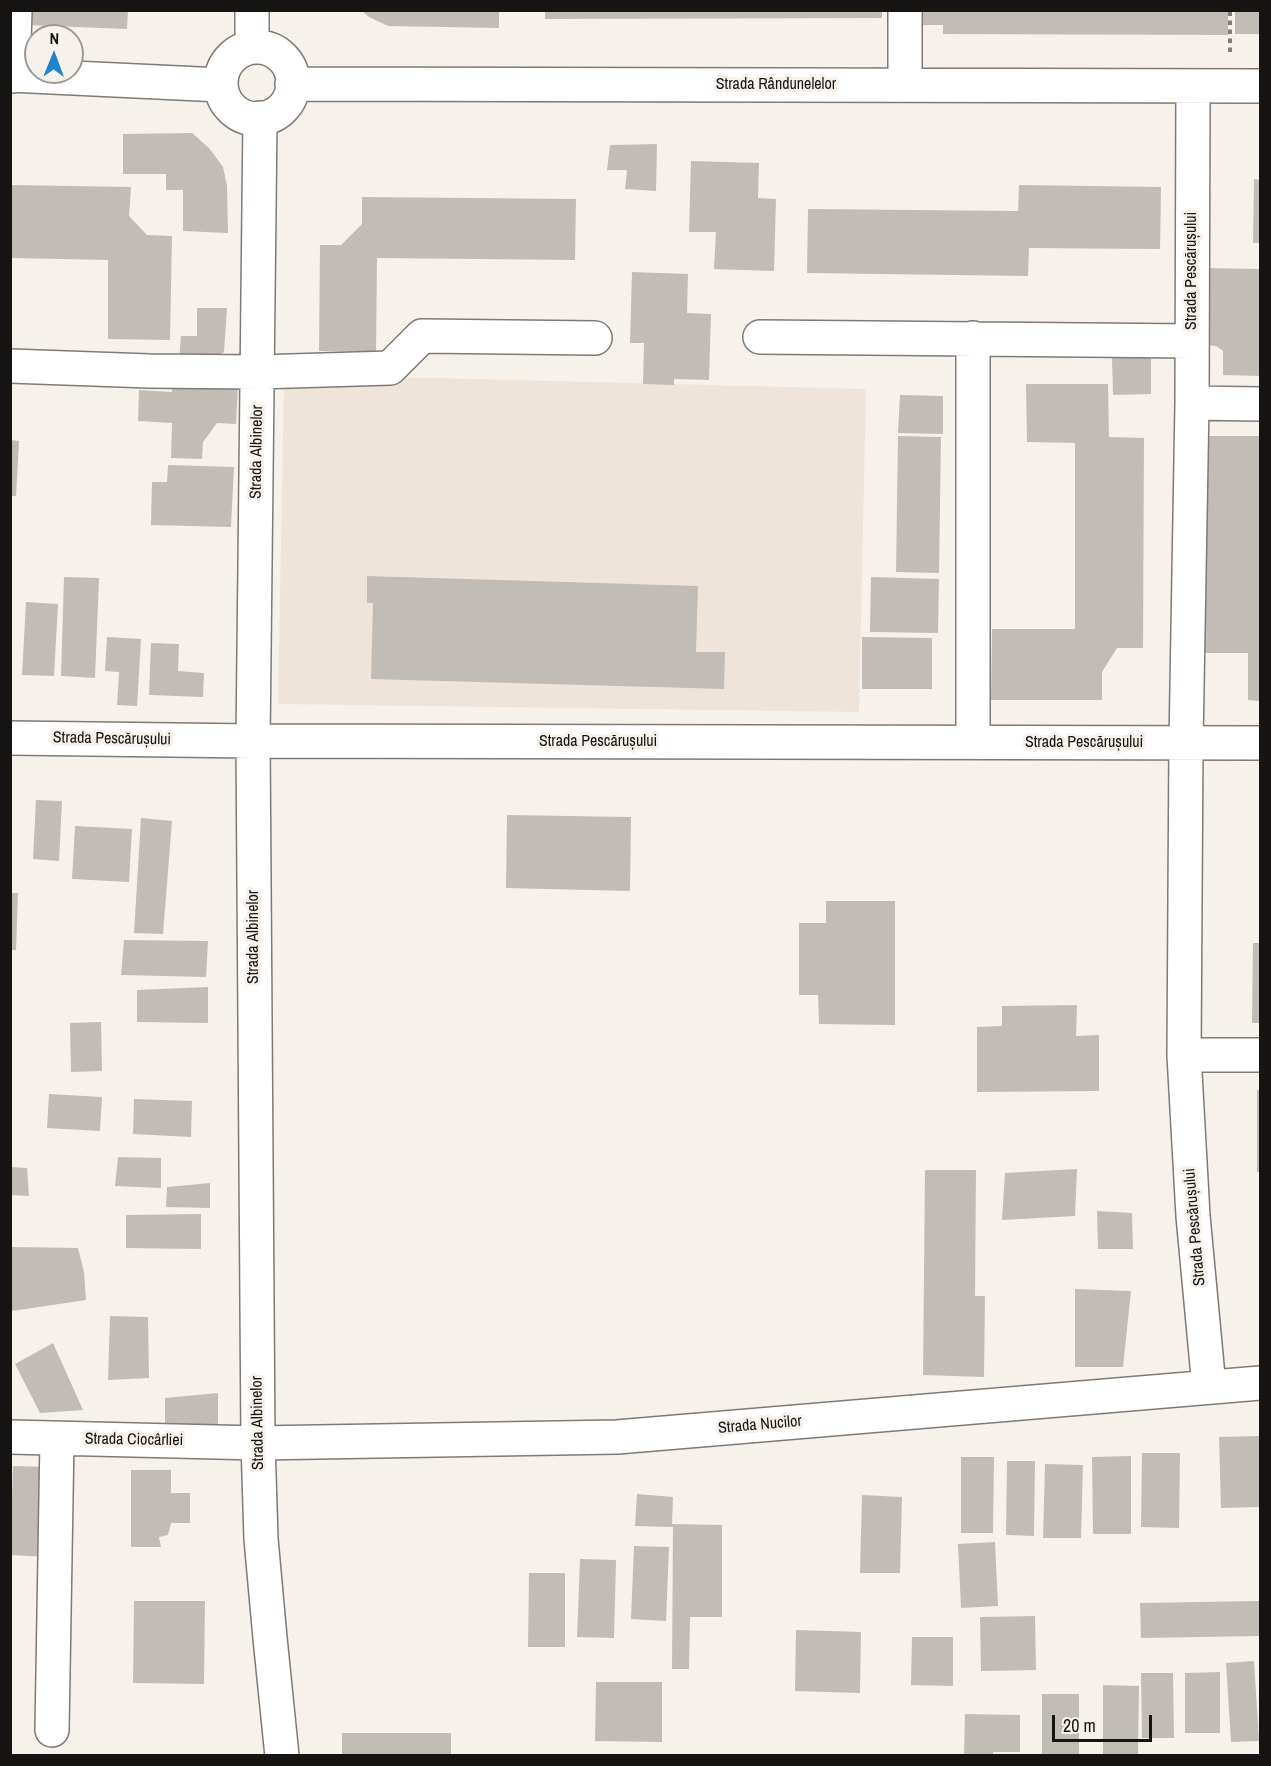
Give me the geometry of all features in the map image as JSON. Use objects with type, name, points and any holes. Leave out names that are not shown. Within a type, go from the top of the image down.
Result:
[{"type":"street","points":[[15,10],[12,75],[220,85]]},
{"type":"street","points":[[252,10],[252,47]]},
{"type":"street","points":[[905,10],[905,86]]},
{"type":"street","points":[[252,47],[265,47],[285,61],[291,72],[292,84],[291,94],[279,111],[260,118],[249,118],[238,114],[229,106],[220,85],[226,64],[242,50],[252,47]]},
{"type":"street","name":"Strada Rândunelelor","points":[[292,84],[1260,86]]},
{"type":"street","name":"Strada Pescărușului","points":[[1193,86],[1192,403],[1186,743],[1184,1055],[1193,1216],[1209,1387]]},
{"type":"street","name":"Strada Albinelor","points":[[260,118],[253,741],[258,1443],[261,1539],[282,1755]]},
{"type":"street","points":[[10,366],[258,372],[390,368],[422,336],[596,338]]},
{"type":"street","points":[[760,337],[1192,341]]},
{"type":"street","points":[[973,338],[973,742]]},
{"type":"street","points":[[1192,403],[1260,404]]},
{"type":"street","name":"Strada Pescărușului","points":[[10,738],[253,741],[1260,743]]},
{"type":"street","points":[[1184,1055],[1260,1055]]},
{"type":"street","name":"Strada Nucilor","points":[[258,1443],[617,1437],[1260,1383]]},
{"type":"street","name":"Strada Ciocârliei","points":[[13,1431],[57,1439],[258,1443]]},
{"type":"street","points":[[52,1730],[57,1439]]},
{"type":"path","points":[[1230,10],[1230,60]]},
{"type":"shaded area","points":[[356,376],[866,389],[859,712],[278,704],[284,384]]},
{"type":"building","points":[[27,10],[128,10],[127,29],[84,27],[84,24],[26,24]]},
{"type":"building","points":[[361,10],[499,10],[499,28],[388,26],[369,17]]},
{"type":"building","points":[[545,10],[882,10],[882,18],[545,19]]},
{"type":"building","points":[[919,10],[1228,10],[1228,35],[943,34],[943,25],[919,25]]},
{"type":"building","points":[[1235,10],[1260,10],[1260,34],[1235,34]]},
{"type":"building","points":[[192,133],[209,148],[223,167],[227,186],[228,233],[183,231],[183,190],[166,190],[166,174],[123,174],[123,134]]},
{"type":"building","points":[[657,144],[656,191],[625,189],[627,170],[607,170],[610,145]]},
{"type":"building","points":[[691,161],[759,163],[758,198],[776,199],[774,271],[714,269],[716,232],[689,232]]},
{"type":"building","points":[[1254,179],[1260,180],[1260,243],[1253,243]]},
{"type":"building","points":[[10,185],[131,187],[129,216],[147,235],[172,236],[170,340],[108,339],[108,260],[10,258]]},
{"type":"building","points":[[1019,185],[1161,187],[1160,249],[1029,248],[1028,276],[807,273],[808,209],[1018,211]]},
{"type":"building","points":[[362,197],[576,199],[575,260],[377,258],[376,352],[319,351],[320,245],[341,245],[362,224]]},
{"type":"building","points":[[1204,268],[1260,269],[1260,376],[1223,375],[1223,351],[1216,346],[1206,345]]},
{"type":"building","points":[[632,272],[688,274],[687,313],[711,314],[709,380],[674,379],[674,385],[643,384],[644,343],[630,343]]},
{"type":"building","points":[[197,308],[227,308],[224,352],[208,362],[179,360],[181,336],[197,336]]},
{"type":"building","points":[[1151,356],[1151,394],[1113,395],[1112,357]]},
{"type":"building","points":[[172,383],[238,385],[236,424],[217,423],[203,442],[202,459],[171,458],[172,423],[138,421],[139,390],[172,392]]},
{"type":"building","points":[[1026,384],[1108,384],[1109,437],[1144,438],[1143,648],[1117,648],[1102,672],[1102,700],[991,700],[992,629],[1075,629],[1075,443],[1027,442]]},
{"type":"building","points":[[900,395],[943,396],[943,434],[898,433]]},
{"type":"building","points":[[898,436],[941,437],[939,573],[896,572]]},
{"type":"building","points":[[1206,436],[1260,436],[1260,701],[1248,700],[1248,653],[1205,653]]},
{"type":"building","points":[[10,440],[19,441],[16,496],[10,496]]},
{"type":"building","points":[[168,465],[234,467],[231,527],[151,525],[152,482],[167,482]]},
{"type":"building","points":[[367,576],[698,586],[696,652],[725,652],[724,689],[371,679],[373,603],[367,603]]},
{"type":"building","points":[[64,577],[99,578],[95,678],[61,676]]},
{"type":"building","points":[[871,577],[939,579],[938,633],[870,632]]},
{"type":"building","points":[[26,602],[58,604],[54,676],[22,675]]},
{"type":"building","points":[[107,637],[141,639],[137,706],[117,705],[119,672],[105,671]]},
{"type":"building","points":[[862,637],[932,638],[932,689],[862,689]]},
{"type":"building","points":[[151,643],[179,644],[178,671],[204,673],[203,697],[149,695]]},
{"type":"building","points":[[36,800],[62,801],[59,861],[33,859]]},
{"type":"building","points":[[507,815],[631,817],[630,891],[506,888]]},
{"type":"building","points":[[141,818],[172,821],[163,934],[134,933]]},
{"type":"building","points":[[75,826],[132,829],[129,882],[72,879]]},
{"type":"building","points":[[10,893],[18,893],[16,950],[10,950]]},
{"type":"building","points":[[826,901],[895,901],[895,1025],[819,1024],[818,995],[799,995],[799,923],[826,923]]},
{"type":"building","points":[[124,940],[208,941],[206,977],[121,975]]},
{"type":"building","points":[[1253,943],[1260,943],[1260,1023],[1252,1023]]},
{"type":"building","points":[[208,987],[208,1023],[137,1022],[137,990]]},
{"type":"building","points":[[1077,1005],[1076,1036],[1099,1035],[1099,1091],[977,1092],[977,1027],[1002,1026],[1002,1006]]},
{"type":"building","points":[[101,1022],[102,1071],[71,1072],[70,1023]]},
{"type":"building","points":[[1257,1090],[1260,1090],[1260,1172],[1257,1172]]},
{"type":"building","points":[[49,1094],[102,1097],[100,1131],[47,1128]]},
{"type":"building","points":[[134,1099],[192,1101],[191,1137],[133,1134]]},
{"type":"building","points":[[118,1157],[161,1158],[161,1188],[115,1186]]},
{"type":"building","points":[[10,1167],[27,1168],[29,1196],[10,1195]]},
{"type":"building","points":[[1077,1169],[1075,1216],[1002,1220],[1005,1173]]},
{"type":"building","points":[[925,1170],[976,1170],[975,1296],[985,1296],[984,1377],[923,1375]]},
{"type":"building","points":[[210,1183],[210,1208],[166,1207],[167,1187]]},
{"type":"building","points":[[1097,1211],[1132,1213],[1133,1249],[1098,1249]]},
{"type":"building","points":[[201,1214],[201,1249],[126,1248],[126,1215]]},
{"type":"building","points":[[10,1247],[78,1248],[84,1272],[86,1300],[12,1311]]},
{"type":"building","points":[[1075,1289],[1131,1291],[1123,1367],[1075,1367]]},
{"type":"building","points":[[110,1316],[148,1317],[149,1378],[108,1380]]},
{"type":"building","points":[[53,1343],[83,1410],[40,1413],[15,1364]]},
{"type":"building","points":[[218,1393],[218,1429],[165,1427],[165,1398]]},
{"type":"building","points":[[1259,1436],[1260,1507],[1221,1508],[1219,1437]]},
{"type":"building","points":[[1142,1453],[1180,1453],[1179,1528],[1141,1527]]},
{"type":"building","points":[[1131,1456],[1131,1534],[1093,1534],[1092,1457]]},
{"type":"building","points":[[961,1457],[994,1457],[993,1533],[961,1533]]},
{"type":"building","points":[[1007,1461],[1035,1461],[1034,1536],[1006,1535]]},
{"type":"building","points":[[1045,1464],[1083,1465],[1081,1538],[1043,1538]]},
{"type":"building","points":[[13,1466],[49,1467],[47,1557],[10,1555]]},
{"type":"building","points":[[131,1470],[171,1470],[171,1493],[190,1493],[190,1523],[171,1523],[168,1535],[159,1537],[161,1547],[131,1547]]},
{"type":"building","points":[[637,1494],[673,1497],[672,1524],[722,1525],[722,1617],[690,1617],[689,1669],[672,1669],[673,1527],[635,1526]]},
{"type":"building","points":[[862,1495],[902,1497],[900,1573],[860,1573]]},
{"type":"building","points":[[995,1542],[998,1606],[961,1608],[958,1544]]},
{"type":"building","points":[[634,1546],[669,1547],[666,1621],[631,1619]]},
{"type":"building","points":[[580,1559],[616,1560],[614,1638],[577,1637]]},
{"type":"building","points":[[529,1573],[565,1573],[565,1647],[528,1647]]},
{"type":"building","points":[[134,1601],[205,1601],[204,1684],[133,1683]]},
{"type":"building","points":[[1260,1601],[1260,1636],[1141,1638],[1140,1603]]},
{"type":"building","points":[[1035,1616],[1036,1670],[981,1671],[980,1617]]},
{"type":"building","points":[[796,1630],[861,1632],[860,1693],[795,1691]]},
{"type":"building","points":[[912,1637],[953,1637],[953,1686],[911,1685]]},
{"type":"building","points":[[1254,1661],[1259,1741],[1231,1742],[1226,1663]]},
{"type":"building","points":[[1220,1672],[1220,1733],[1185,1733],[1185,1673]]},
{"type":"building","points":[[1141,1673],[1173,1673],[1174,1738],[1142,1738]]},
{"type":"building","points":[[596,1682],[662,1682],[662,1742],[595,1741]]},
{"type":"building","points":[[1103,1685],[1139,1686],[1138,1756],[1103,1756]]},
{"type":"building","points":[[1042,1694],[1079,1694],[1079,1756],[1042,1756]]},
{"type":"building","points":[[965,1714],[1020,1715],[1020,1752],[993,1752],[993,1756],[964,1756]]},
{"type":"building","points":[[342,1733],[451,1733],[451,1756],[342,1756]]}]
